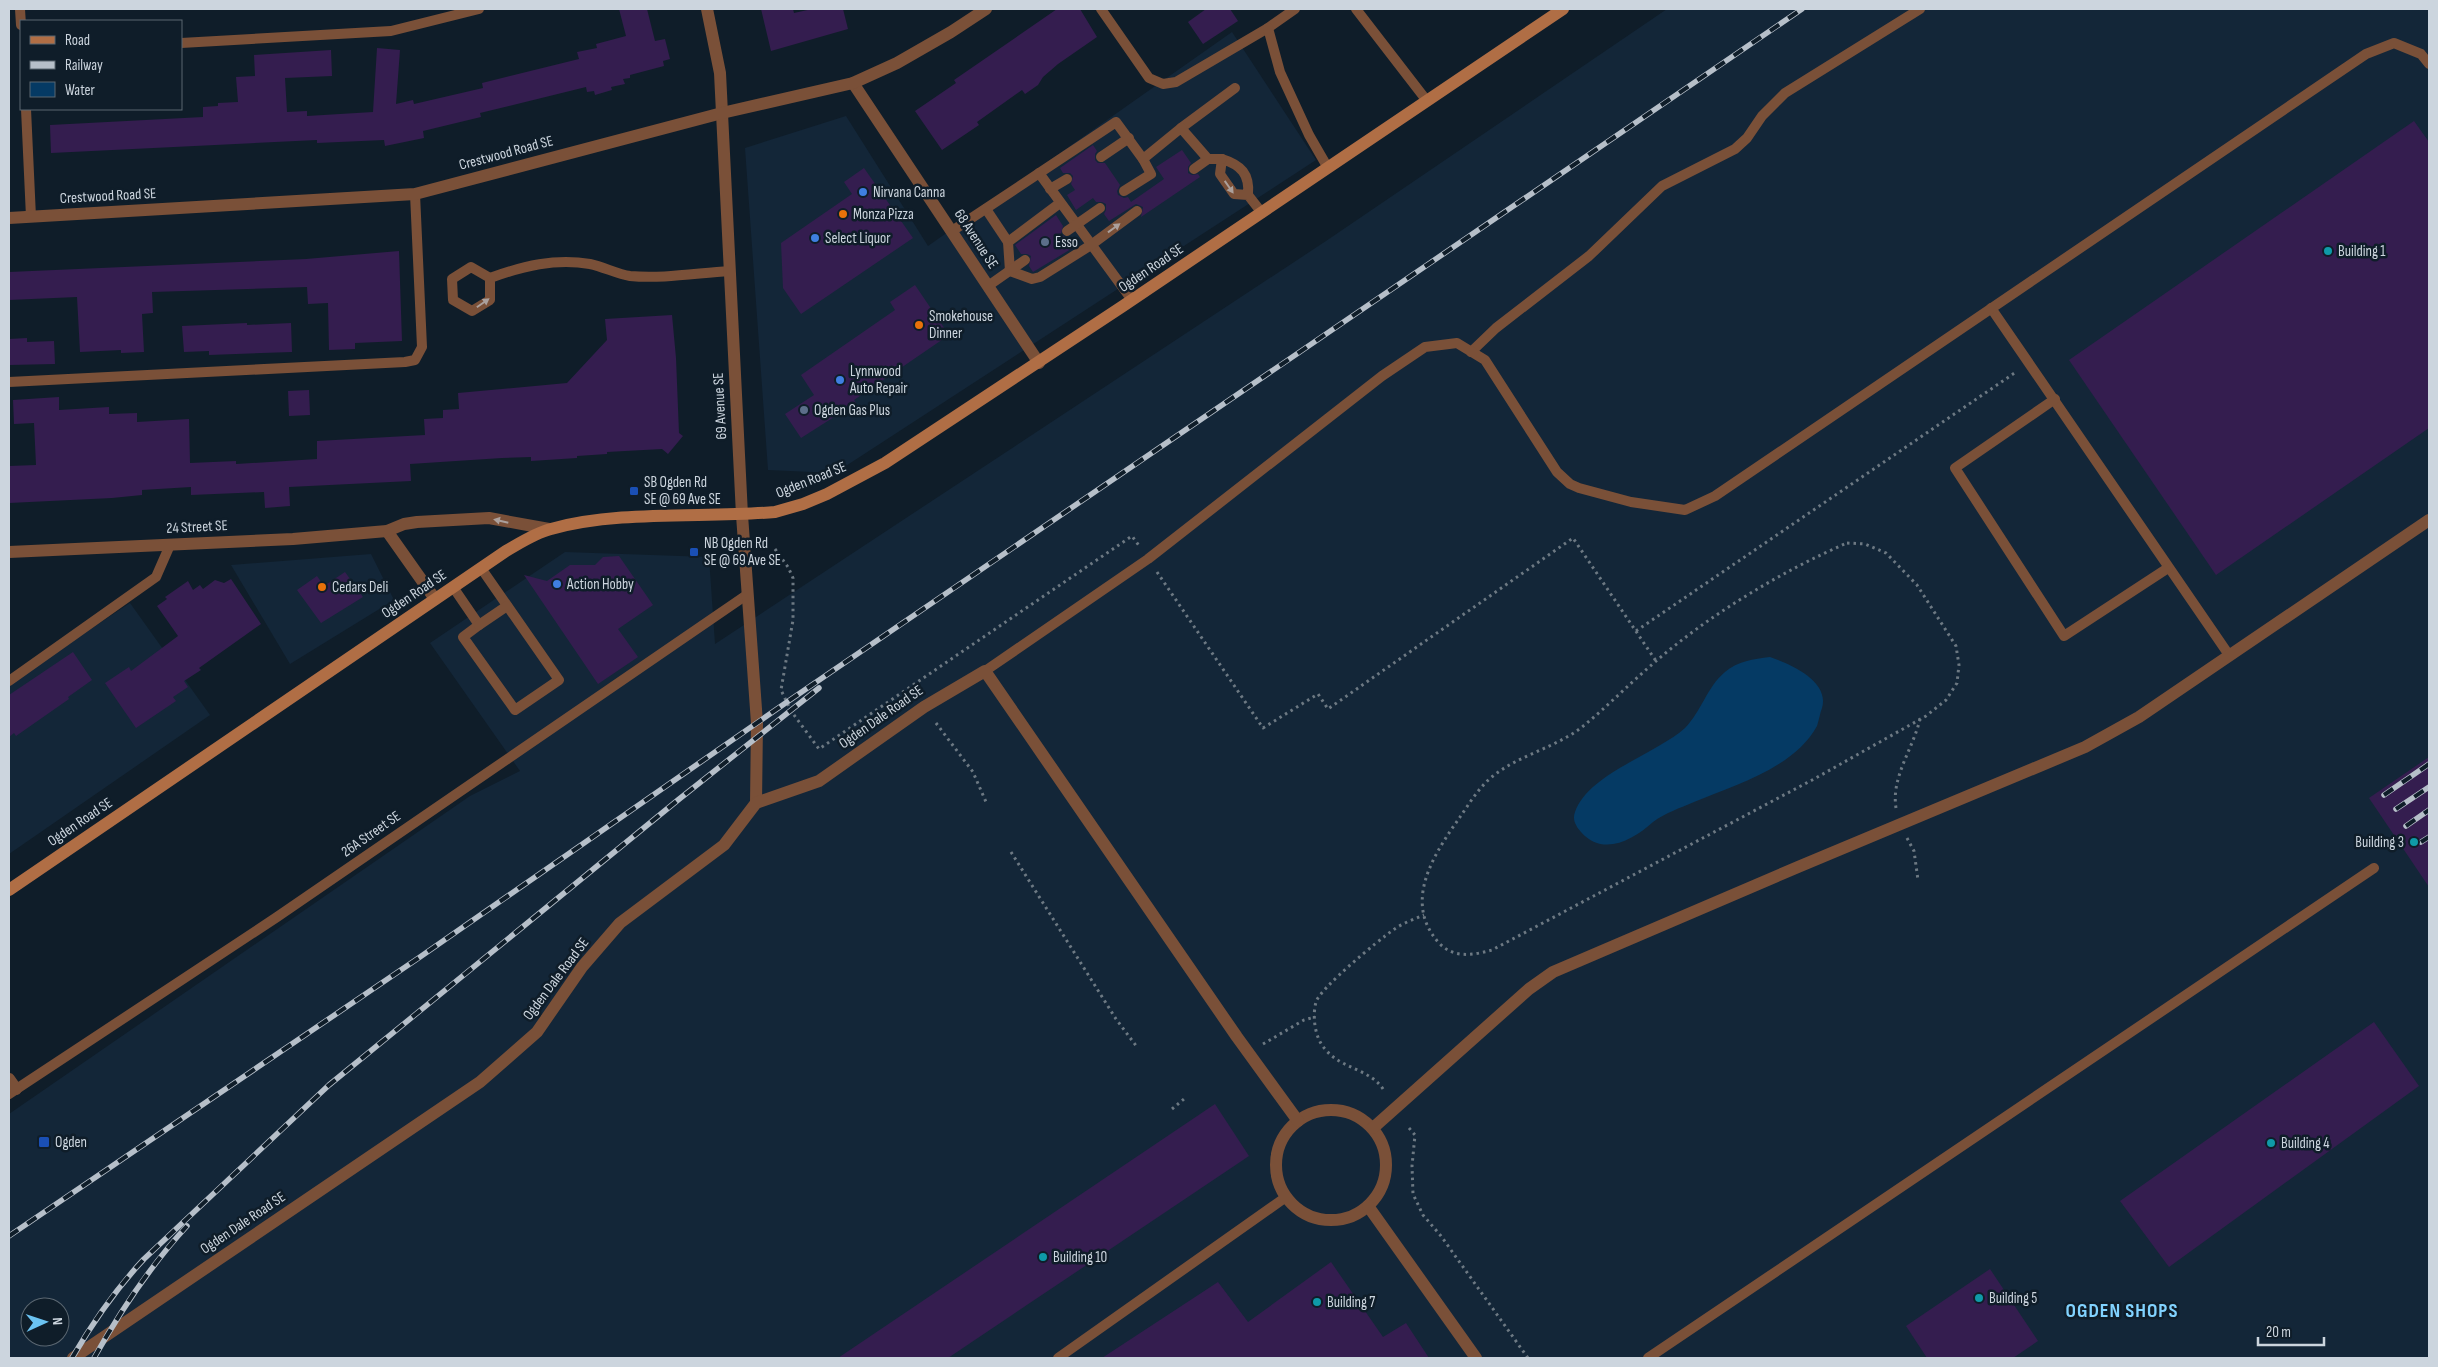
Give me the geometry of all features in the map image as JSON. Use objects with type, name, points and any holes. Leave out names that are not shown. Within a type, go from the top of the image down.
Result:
[{"type":"street","name":"69 Avenue SE","points":[[707,9],[720,73],[742,515],[757,723],[756,803]]},
{"type":"street","name":"Crestwood Road SE","points":[[9,218],[415,194],[722,113],[853,83],[897,63],[951,32],[986,9]]},
{"type":"street","name":"Ogden Road SE","points":[[10,888],[506,551],[549,529],[590,522],[635,518],[742,515],[774,512],[803,504],[860,478],[1039,363],[1563,9]]},
{"type":"street","name":"68 Avenue SE","points":[[853,83],[1039,363]]},
{"type":"street","name":"24 Street SE","points":[[9,552],[293,539],[387,531],[404,524],[417,522],[489,518],[549,529]]},
{"type":"street","points":[[1373,1128],[1529,989],[1553,972],[1798,866],[2085,747],[2139,717],[2429,520]]},
{"type":"street","points":[[387,531],[435,599]]},
{"type":"street","name":"Ogden Dale Road SE","points":[[73,1358],[480,1082],[537,1032],[582,967],[620,923],[724,845],[756,803],[819,781],[924,706],[984,671]]},
{"type":"street","points":[[984,671],[1237,1037],[1298,1121]]},
{"type":"street","points":[[1325,1110],[1344,1111],[1362,1118],[1373,1128],[1384,1147],[1386,1164],[1384,1182],[1376,1197],[1368,1206],[1348,1218],[1331,1220],[1314,1218],[1298,1210],[1286,1197],[1278,1180],[1276,1161],[1280,1142],[1291,1126],[1306,1115],[1325,1110]]},
{"type":"street","points":[[1368,1206],[1476,1358]]},
{"type":"lane","points":[[182,42],[391,31],[479,9]]},
{"type":"lane","points":[[1101,9],[1149,78],[1164,84],[1176,82],[1268,28],[1295,9]]},
{"type":"lane","points":[[1356,9],[1427,101]]},
{"type":"lane","points":[[1471,352],[1496,328],[1589,256],[1662,186],[1734,150],[1748,138],[1762,116],[1785,93],[1920,9]]},
{"type":"lane","points":[[1268,28],[1280,72],[1309,136],[1328,168]]},
{"type":"lane","points":[[984,671],[1148,559],[1382,376],[1425,347],[1457,343],[1485,360],[1557,472],[1570,484],[1631,502],[1685,510],[1715,496],[2366,54],[2394,43],[2421,54],[2429,64]]},
{"type":"lane","points":[[1143,159],[1235,88]]},
{"type":"lane","points":[[26,110],[31,217]]},
{"type":"lane","points":[[952,231],[1116,122],[1129,138],[1151,174],[1124,191]]},
{"type":"lane","points":[[1181,128],[1208,159]]},
{"type":"lane","points":[[1101,156],[1129,138]]},
{"type":"lane","points":[[1222,158],[1220,174],[1234,194],[1248,196],[1262,213]]},
{"type":"lane","points":[[1194,168],[1208,159],[1222,158],[1236,163],[1249,182],[1248,196]]},
{"type":"lane","points":[[1039,174],[1132,300]]},
{"type":"lane","points":[[1050,189],[1067,179]]},
{"type":"lane","points":[[9,382],[405,362],[414,360],[422,347],[415,194]]},
{"type":"lane","points":[[1008,242],[1060,203]]},
{"type":"lane","points":[[1066,231],[1100,208]]},
{"type":"lane","points":[[986,209],[1008,242],[1010,271]]},
{"type":"lane","points":[[1010,271],[1032,279],[1040,277],[1091,245],[1137,211]]},
{"type":"lane","points":[[490,278],[490,300],[472,311],[453,300],[452,279],[471,267],[490,278],[519,268],[567,260],[617,271],[628,276],[644,277],[729,271]]},
{"type":"lane","points":[[988,286],[1025,260]]},
{"type":"lane","points":[[1991,308],[2055,399],[2168,568],[2230,655]]},
{"type":"lane","points":[[2055,399],[1955,468],[2064,636],[2168,568]]},
{"type":"lane","points":[[9,682],[156,577],[170,545]]},
{"type":"lane","points":[[481,568],[559,680],[515,710],[463,637],[507,606]]},
{"type":"lane","points":[[453,587],[479,625]]},
{"type":"lane","name":"26A Street SE","points":[[11,1087],[277,917],[748,594]]},
{"type":"lane","points":[[1648,1358],[2374,868]]},
{"type":"lane","points":[[1058,1358],[1286,1197]]},
{"type":"path","points":[[1636,631],[2029,362]]},
{"type":"path","points":[[775,549],[788,567],[793,578],[793,620],[781,690],[791,711],[819,749],[1132,536],[1140,548]]},
{"type":"path","points":[[1155,569],[1264,728],[1318,694],[1328,709],[1573,538],[1656,661]]},
{"type":"path","points":[[1847,543],[1865,544],[1886,553],[1917,585],[1956,646],[1959,665],[1957,683],[1946,700],[1920,719],[1805,784],[1492,950],[1471,956],[1457,954],[1441,946],[1430,932],[1424,915],[1424,886],[1430,868],[1441,845],[1473,798],[1491,777],[1512,763],[1568,738],[1656,661],[1710,619],[1814,557],[1847,543]]},
{"type":"path","points":[[1896,809],[1899,772],[1916,737],[1920,719]]},
{"type":"path","points":[[936,723],[973,772],[986,802]]},
{"type":"path","points":[[1907,837],[1914,851],[1918,880]]},
{"type":"path","points":[[1011,852],[1116,1019],[1137,1047]]},
{"type":"path","points":[[1383,1089],[1377,1080],[1349,1067],[1325,1050],[1316,1035],[1316,1001],[1331,983],[1393,930],[1424,915]]},
{"type":"path","points":[[1263,1044],[1304,1020],[1315,1018]]},
{"type":"path","points":[[1172,1109],[1184,1099]]},
{"type":"path","points":[[1409,1128],[1416,1135],[1412,1166],[1414,1194],[1423,1215],[1441,1236],[1528,1358]]},
{"type":"shaded area","points":[[1667,9],[2429,9],[2429,1358],[9,1358],[9,1114],[470,796],[520,771],[430,643],[565,552],[709,557],[715,644],[1326,241]]},
{"type":"shaded area","points":[[1232,32],[1316,160],[835,473],[768,470],[745,148],[846,116],[928,246]]},
{"type":"shaded area","points":[[371,554],[394,600],[290,664],[231,565]]},
{"type":"shaded area","points":[[130,603],[210,715],[9,854],[9,683]]},
{"type":"water","points":[[1770,657],[1797,669],[1814,682],[1820,690],[1823,698],[1822,708],[1817,726],[1807,741],[1779,764],[1745,782],[1662,816],[1627,840],[1608,845],[1599,844],[1581,832],[1575,823],[1574,815],[1582,799],[1594,787],[1608,776],[1672,738],[1685,728],[1691,722],[1713,685],[1730,668],[1746,661]]},
{"type":"building","points":[[619,9],[647,9],[655,41],[665,39],[670,59],[663,61],[664,66],[630,75],[630,78],[623,79],[625,84],[611,87],[612,90],[595,95],[594,91],[587,92],[586,87],[480,113],[481,117],[423,131],[424,138],[385,146],[384,140],[317,143],[317,140],[51,153],[50,125],[203,117],[203,107],[218,106],[218,103],[238,102],[236,77],[255,76],[254,55],[331,50],[332,76],[285,78],[287,112],[307,111],[307,116],[373,112],[377,48],[400,50],[396,104],[413,100],[414,104],[483,88],[482,83],[579,59],[577,52],[597,48],[596,44],[626,36]]},
{"type":"building","points":[[761,9],[793,9],[794,13],[812,9],[843,9],[848,29],[771,51]]},
{"type":"building","points":[[1057,9],[1080,9],[1097,37],[1058,64],[1043,77],[1038,85],[1025,94],[1022,90],[977,122],[979,125],[942,150],[915,111],[956,83],[954,80]]},
{"type":"building","points":[[1206,9],[1230,9],[1238,21],[1203,44],[1188,22]]},
{"type":"building","name":"Building 1","points":[[2414,121],[2429,142],[2429,428],[2216,575],[2069,360]]},
{"type":"building","points":[[1093,145],[1097,151],[1095,160],[1098,163],[1105,163],[1120,185],[1117,191],[1118,195],[1124,198],[1128,197],[1131,202],[1164,179],[1156,167],[1182,150],[1191,163],[1188,167],[1188,173],[1192,175],[1198,174],[1200,177],[1141,217],[1143,207],[1136,204],[1109,221],[1104,214],[1106,204],[1096,202],[1093,198],[1076,210],[1067,195],[1075,190],[1071,184],[1073,176],[1070,173],[1063,173],[1060,168]]},
{"type":"building","points":[[864,168],[913,238],[801,314],[783,288],[781,243],[852,194],[844,182]]},
{"type":"building","points":[[1056,215],[1063,226],[1061,234],[1065,237],[1070,237],[1076,246],[1033,272],[1029,266],[1031,256],[1021,254],[1015,245]]},
{"type":"building","points":[[399,251],[402,341],[355,343],[355,349],[329,350],[328,303],[308,304],[307,287],[152,292],[153,313],[142,314],[144,352],[121,353],[121,350],[80,352],[77,297],[9,300],[9,272],[306,259]]},
{"type":"building","points":[[915,285],[949,335],[854,400],[856,403],[801,438],[785,414],[814,395],[801,375],[895,310],[890,302]]},
{"type":"building","points":[[672,315],[679,433],[683,436],[668,454],[662,449],[607,452],[607,454],[577,456],[577,458],[531,461],[531,457],[410,464],[411,481],[289,487],[290,506],[265,508],[264,492],[191,495],[191,487],[142,490],[142,495],[112,498],[9,503],[9,466],[36,465],[34,423],[14,424],[13,400],[59,397],[59,410],[109,407],[109,414],[137,413],[137,422],[189,419],[190,463],[236,461],[236,464],[317,459],[317,441],[425,435],[424,419],[443,418],[443,410],[459,409],[458,393],[567,383],[607,340],[605,319]]},
{"type":"building","points":[[247,323],[247,325],[291,323],[292,352],[209,355],[209,351],[184,352],[182,326]]},
{"type":"building","points":[[27,338],[27,342],[54,341],[55,364],[9,365],[9,339]]},
{"type":"building","points":[[309,390],[310,415],[289,416],[288,391]]},
{"type":"building","points":[[619,556],[653,605],[618,629],[638,657],[598,684],[524,575],[547,581],[570,565],[595,565],[603,557]]},
{"type":"building","points":[[345,572],[363,597],[321,623],[297,590],[317,576],[324,586]]},
{"type":"building","points":[[231,579],[261,624],[199,668],[201,670],[184,681],[188,687],[173,697],[176,701],[136,728],[105,683],[129,667],[131,671],[178,636],[157,606],[167,599],[165,597],[188,581],[193,590],[200,585],[203,589],[215,580],[224,583]]},
{"type":"building","points":[[73,652],[92,680],[68,697],[69,699],[16,736],[14,733],[9,737],[9,695]]},
{"type":"building","name":"Building 3","points":[[2429,757],[2429,887],[2369,798]]},
{"type":"building","name":"Building 4","points":[[2374,1022],[2419,1086],[2169,1267],[2120,1201]]},
{"type":"building","name":"Building 10","points":[[1215,1104],[1249,1156],[948,1358],[838,1358]]},
{"type":"building","name":"Building 7","points":[[1331,1262],[1383,1337],[1406,1323],[1429,1358],[1102,1358],[1218,1282],[1248,1322]]},
{"type":"building","name":"Building 5","points":[[1990,1269],[2038,1341],[2013,1358],[1927,1358],[1906,1326]]},
{"type":"railway","points":[[9,1236],[420,957],[787,702],[1802,9]]},
{"type":"railway","points":[[72,1358],[123,1282],[144,1259],[329,1085],[678,800],[819,688]]},
{"type":"railway","points":[[2384,795],[2429,764]]},
{"type":"railway","points":[[2396,809],[2429,787]]},
{"type":"railway","points":[[2406,826],[2429,810]]},
{"type":"railway","points":[[2421,842],[2429,837]]},
{"type":"railway","points":[[94,1358],[137,1289],[173,1241],[187,1226]]},
{"type":"place","name":"Nirvana Canna","points":[[863,192]]},
{"type":"place","name":"Monza Pizza","points":[[843,214]]},
{"type":"place","name":"Select Liquor","points":[[815,238]]},
{"type":"place","name":"Esso","points":[[1045,242]]},
{"type":"place","name":"Building 1","points":[[2328,251]]},
{"type":"place","name":"Smokehouse Dinner","points":[[919,325]]},
{"type":"place","name":"Lynnwood Auto Repair","points":[[840,380]]},
{"type":"place","name":"Ogden Gas Plus","points":[[804,410]]},
{"type":"place","name":"SB Ogden Rd SE @ 69 Ave SE","points":[[634,491]]},
{"type":"place","name":"NB Ogden Rd SE @ 69 Ave SE","points":[[694,552]]},
{"type":"place","name":"Action Hobby","points":[[557,584]]},
{"type":"place","name":"Cedars Deli","points":[[322,587]]},
{"type":"place","name":"Building 3","points":[[2414,842]]},
{"type":"place","name":"Ogden","points":[[44,1142]]},
{"type":"place","name":"Building 4","points":[[2271,1143]]},
{"type":"place","name":"Building 10","points":[[1043,1257]]},
{"type":"place","name":"Building 5","points":[[1979,1298]]},
{"type":"place","name":"Building 7","points":[[1317,1302]]},
{"type":"district","name":"OGDEN SHOPS","points":[[2122,1311]]}]
